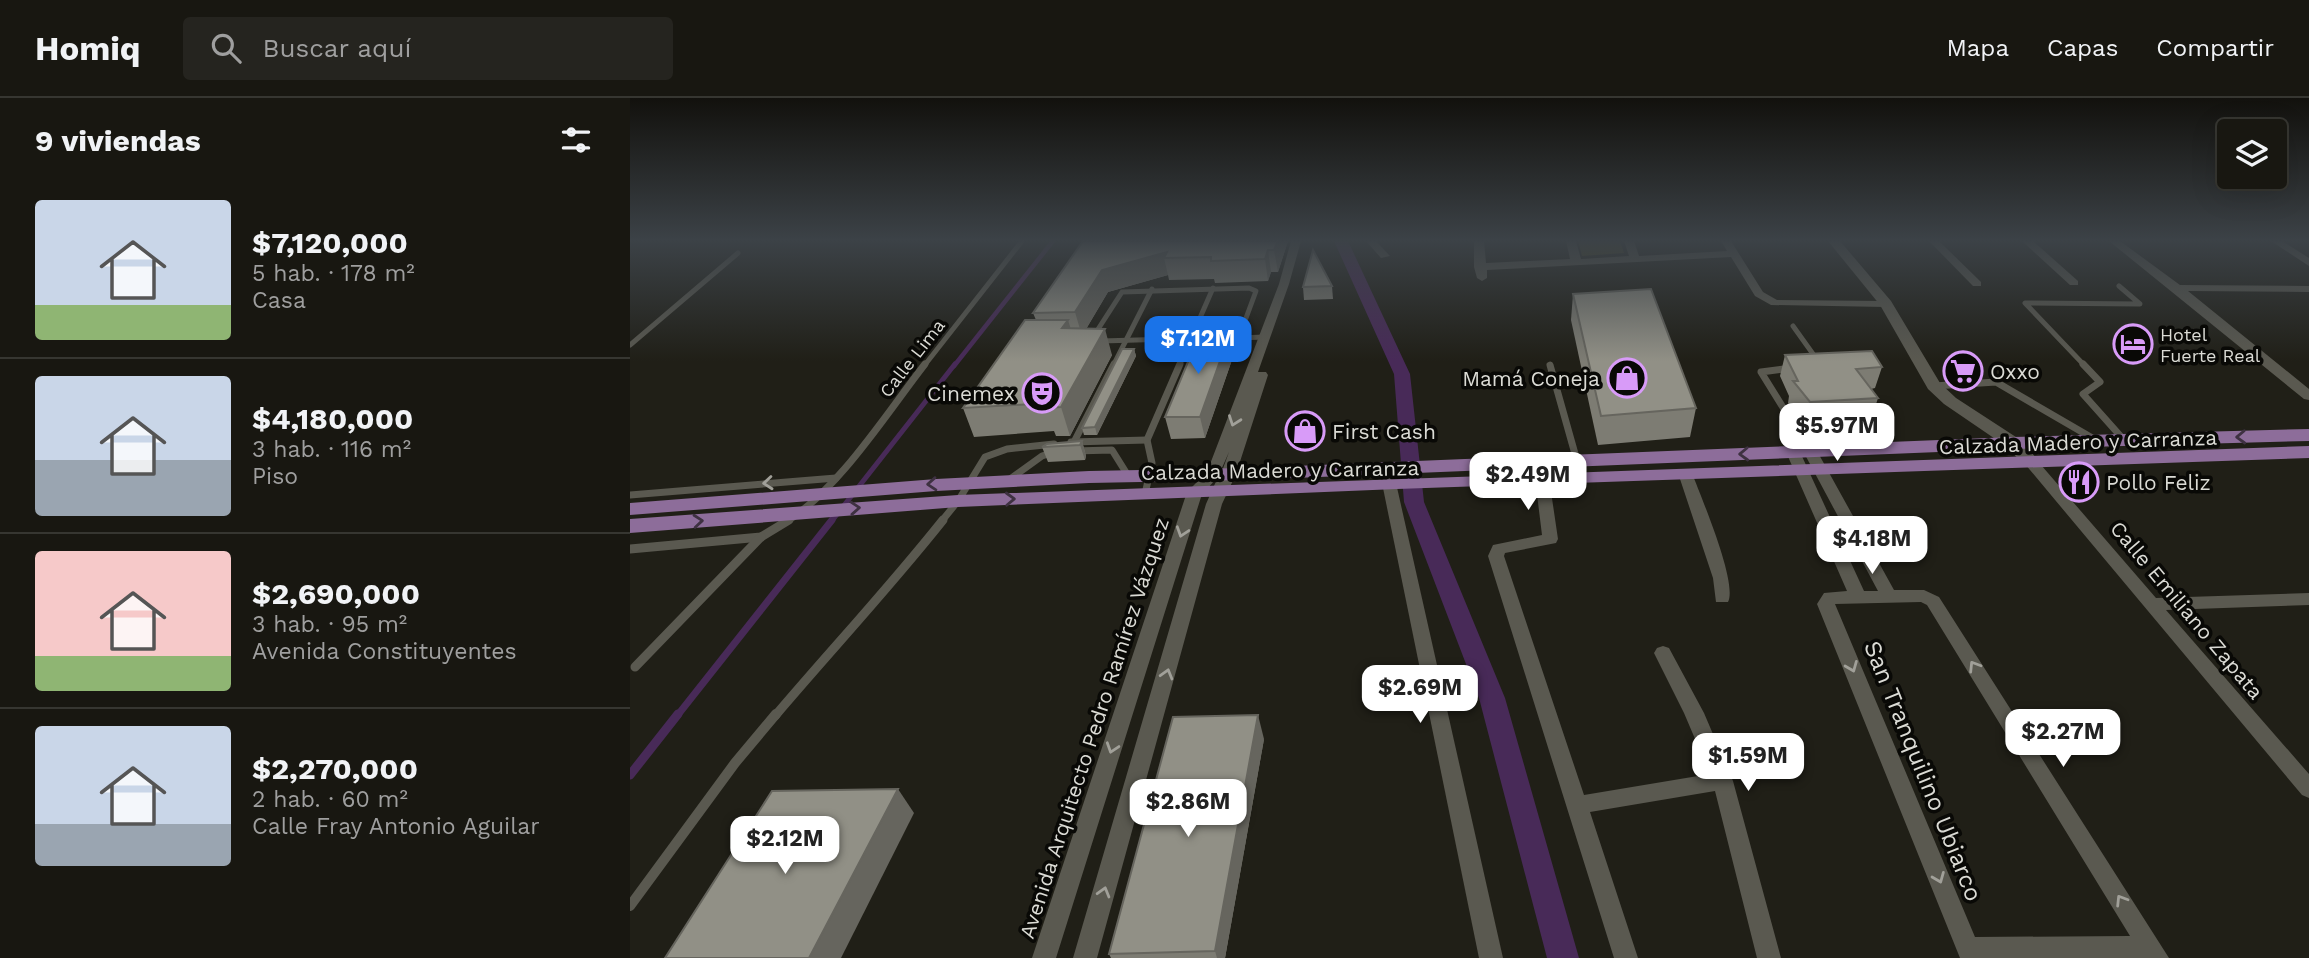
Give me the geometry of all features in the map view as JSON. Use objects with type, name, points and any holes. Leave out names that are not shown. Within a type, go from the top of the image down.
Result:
[{"type":"main road","name":"Calzada Madero y Carranza","points":[[630,509],[822,497],[893,505],[1221,480],[1393,478],[1577,461],[1685,473],[2013,443],[2309,435]]},
{"type":"main road","name":"Calzada Madero y Carranza","points":[[1478,472],[1542,478],[1638,467],[1806,460],[2030,461],[2309,452]]},
{"type":"main road","name":"Calzada Madero y Carranza","points":[[630,526],[902,486],[1127,474],[1147,484],[1195,492],[1221,480]]},
{"type":"street","points":[[1085,958],[1221,480],[1283,281]]},
{"type":"street","points":[[1221,480],[1291,281]]},
{"type":"street","points":[[1751,281],[1762,298],[1775,303],[1883,300]]},
{"type":"street","points":[[1867,281],[1883,300],[1934,386],[1950,401],[2013,443],[2030,461]]},
{"type":"street","points":[[1974,281],[1977,284]]},
{"type":"street","points":[[2168,281],[2309,397]]},
{"type":"street","points":[[2177,288],[2309,289]]},
{"type":"street","points":[[1762,298],[1883,300]]},
{"type":"street","points":[[1806,460],[1889,596]]},
{"type":"street","points":[[1806,460],[1858,596],[1924,596],[1933,601],[2154,953]]},
{"type":"street","name":"Calle Emiliano Zapata","points":[[2030,461],[2309,789]]},
{"type":"street","points":[[1685,473],[1721,578],[1722,597]]},
{"type":"street","points":[[1393,478],[1492,958]]},
{"type":"street","points":[[1542,478],[1550,540],[1499,549],[1496,556],[1626,958]]},
{"type":"street","name":"Avenida Arquitecto Pedro Ramírez Vázquez","points":[[1044,958],[1195,492]]},
{"type":"street","name":"San Tranquilino Ubiarco","points":[[1858,596],[1830,597],[1826,604],[1970,954]]},
{"type":"street","points":[[2152,604],[2309,599]]},
{"type":"street","points":[[1663,653],[1694,713],[1723,781],[1769,958]]},
{"type":"street","points":[[1125,707],[1157,707]]},
{"type":"street","points":[[1577,804],[1723,781]]},
{"type":"street","points":[[1970,954],[2154,953]]},
{"type":"lane","points":[[630,345],[705,281]]},
{"type":"lane","name":"Calle Lima","points":[[822,497],[990,281]]},
{"type":"lane","points":[[2119,286],[2140,304],[2025,303],[2100,382],[2082,394],[2124,440]]},
{"type":"lane","points":[[1147,484],[1152,463],[1147,440],[1213,288]]},
{"type":"lane","points":[[1215,338],[1090,341],[1119,295],[1129,290],[1250,288],[1256,291],[1240,338]]},
{"type":"lane","points":[[1074,442],[1152,289]]},
{"type":"lane","points":[[1793,326],[1819,361],[1813,367]]},
{"type":"lane","points":[[1227,338],[1265,337]]},
{"type":"lane","points":[[1550,365],[1577,461]]},
{"type":"lane","points":[[1799,368],[1761,372],[1806,460]]},
{"type":"lane","points":[[1934,386],[1996,382],[2096,441]]},
{"type":"lane","points":[[630,905],[735,763],[844,635],[883,595],[958,501],[985,457],[996,451],[1074,442],[1147,440]]},
{"type":"lane","points":[[630,495],[822,497]]},
{"type":"lane","points":[[635,667],[761,537],[822,497]]},
{"type":"lane","points":[[630,549],[761,537]]},
{"type":"building","points":[[1055,281],[1095,281],[1075,312],[1033,313]]},
{"type":"building","points":[[1305,281],[1329,281],[1332,286],[1303,287]]},
{"type":"building","name":"Mamá Coneja","points":[[1651,289],[1696,408],[1601,416],[1573,294]]},
{"type":"building","points":[[1025,320],[1068,320],[1062,328],[1105,329],[1061,407],[1046,408],[1049,403],[963,408]]},
{"type":"building","points":[[1200,333],[1230,333],[1200,417],[1165,417]]},
{"type":"building","points":[[1122,349],[1134,349],[1095,427],[1082,428]]},
{"type":"building","points":[[1872,351],[1882,367],[1856,369],[1878,398],[1810,402],[1793,381],[1798,381],[1785,355]]},
{"type":"building","points":[[1082,441],[1080,445],[1042,447],[1047,444]]},
{"type":"building","points":[[1258,715],[1215,951],[1109,954],[1173,717]]},
{"type":"building","points":[[898,789],[809,958],[665,958],[772,791]]},
{"type":"waterway","points":[[954,366],[1021,281]]},
{"type":"waterway","points":[[1359,281],[1402,374],[1414,502],[1492,698],[1563,958]]},
{"type":"waterway","points":[[831,522],[955,364]]},
{"type":"waterway","points":[[677,716],[832,520]]},
{"type":"waterway","points":[[630,775],[678,714]]},
{"type":"place","name":"Hotel Fuerte Real","points":[[2133,344]]},
{"type":"place","name":"Oxxo","points":[[1963,371]]},
{"type":"place","name":"Mamá Coneja","points":[[1627,378]]},
{"type":"place","name":"Cinemex","points":[[1042,393]]},
{"type":"place","name":"First Cash","points":[[1305,431]]},
{"type":"place","name":"Pollo Feliz","points":[[2079,482]]}]
